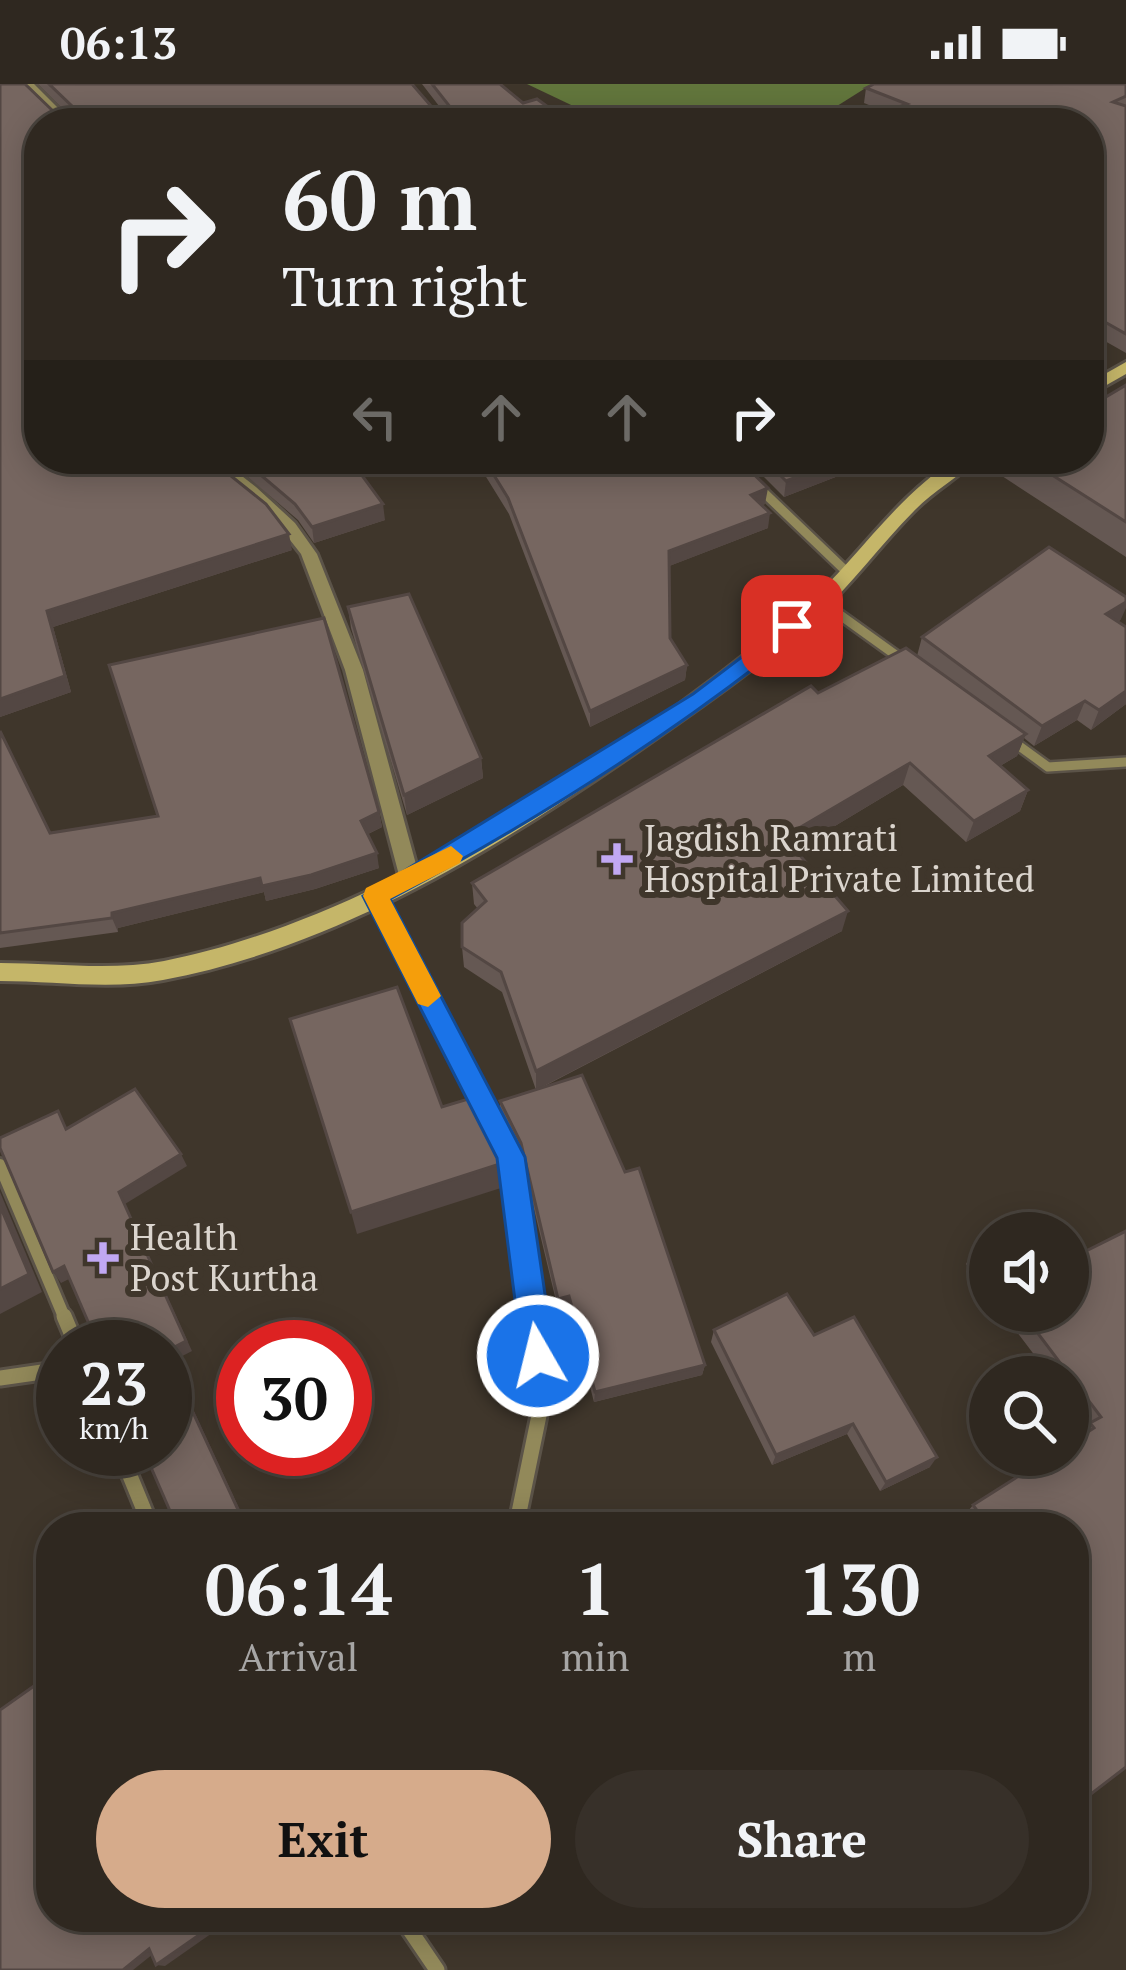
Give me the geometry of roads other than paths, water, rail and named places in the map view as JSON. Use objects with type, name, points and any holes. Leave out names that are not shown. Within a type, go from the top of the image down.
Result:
[{"type":"main road","points":[[0,972],[161,971],[263,945],[410,879],[701,700],[822,602],[940,474]]},
{"type":"street","points":[[27,84],[52,108]]},
{"type":"street","points":[[228,474],[268,507],[307,550],[334,615],[410,879]]},
{"type":"street","points":[[747,477],[850,575]]},
{"type":"street","points":[[822,602],[916,671]]},
{"type":"street","points":[[991,726],[1048,767],[1126,762]]},
{"type":"street","points":[[375,896],[511,1157],[544,1396],[519,1512]]},
{"type":"street","points":[[0,1165],[66,1320]]},
{"type":"street","points":[[0,1378],[36,1373]]},
{"type":"street","points":[[130,1476],[145,1512]]},
{"type":"street","points":[[411,1932],[437,1970]]},
{"type":"place","name":"Jagdish Ramrati Hospital Private Limited","points":[[617,859]]},
{"type":"place","name":"Health Post Kurtha","points":[[103,1258]]}]
